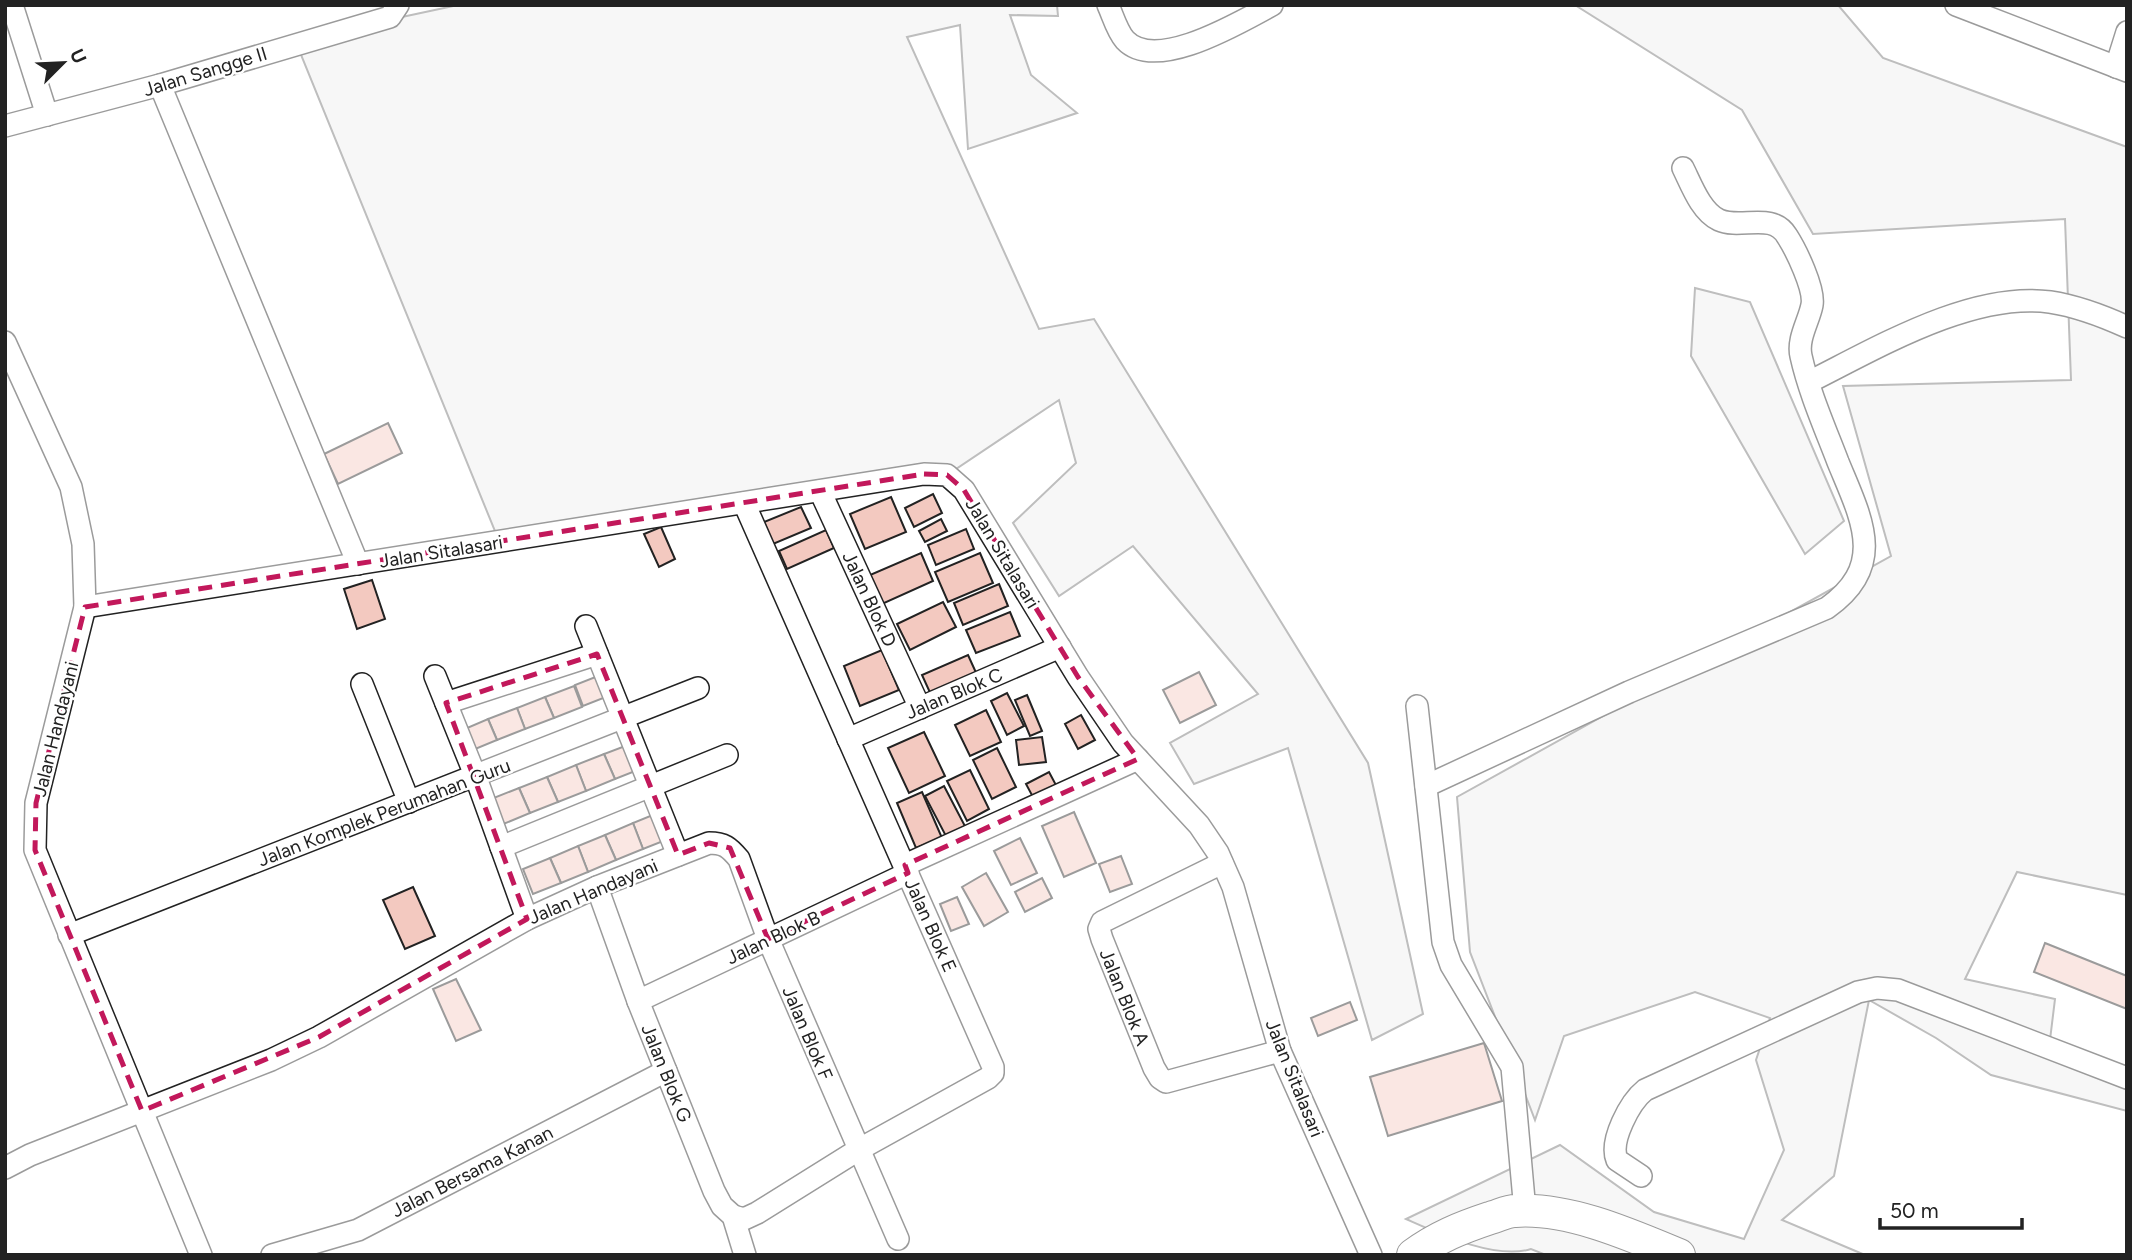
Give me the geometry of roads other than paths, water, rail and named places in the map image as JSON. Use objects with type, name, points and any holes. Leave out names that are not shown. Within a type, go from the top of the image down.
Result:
[{"type":"highway","points":[[1430,1249],[1513,1211],[1525,1211],[1564,1215],[1636,1236],[1679,1255]]},
{"type":"street","points":[[12,5],[47,115]]},
{"type":"street","name":"Jalan Sangge II","points":[[5,126],[160,85],[390,17],[398,5]]},
{"type":"street","points":[[1108,5],[1124,39],[1138,49],[1158,52],[1182,47],[1219,32],[1272,5]]},
{"type":"street","points":[[1956,5],[2121,69],[2127,32]]},
{"type":"street","points":[[160,85],[358,564]]},
{"type":"street","points":[[1426,786],[1629,692],[1827,608],[1844,596],[1854,583],[1862,562],[1864,534],[1858,510],[1800,353],[1812,296],[1787,235],[1781,227],[1771,222],[1736,224],[1719,220],[1709,213],[1699,199],[1683,168]]},
{"type":"street","points":[[1809,382],[1924,325],[2019,301],[2051,302],[2106,317],[2127,327]]},
{"type":"street","name":"Jalan Handayani","points":[[5,342],[71,487],[83,544],[85,607],[36,803],[35,850],[201,1255]]},
{"type":"street","name":"Jalan Sitalasari","points":[[85,607],[924,474],[947,475],[964,490],[1060,647],[1123,743],[1199,825],[1223,863],[1233,887],[1280,1051],[1371,1255]]},
{"type":"street","name":"Jalan Blok D","points":[[820,491],[920,708]]},
{"type":"street","name":"Jalan Blok E","points":[[733,1216],[744,1219],[757,1213],[858,1150],[993,1073],[993,1066],[744,503]]},
{"type":"street","points":[[586,626],[678,855]]},
{"type":"street","name":"Jalan Blok C","points":[[848,739],[1060,647]]},
{"type":"street","points":[[446,703],[597,654]]},
{"type":"street","points":[[435,676],[475,775],[527,919]]},
{"type":"street","points":[[362,684],[409,802]]},
{"type":"street","name":"Jalan Komplek Perumahan Guru","points":[[69,935],[698,688]]},
{"type":"street","points":[[1417,706],[1443,942],[1451,965],[1507,1057],[1514,1076],[1525,1211]]},
{"type":"street","points":[[501,847],[727,755]]},
{"type":"street","name":"Jalan Blok B","points":[[638,1001],[1138,759]]},
{"type":"street","name":"Jalan Handayani","points":[[142,1111],[271,1060],[319,1037],[527,919],[597,887],[709,844]]},
{"type":"street","name":"Jalan Blok F","points":[[709,844],[721,844],[730,848],[739,859],[768,939],[898,1239]]},
{"type":"street","name":"Jalan Blok A","points":[[1223,863],[1102,922],[1099,929],[1102,939],[1154,1068],[1166,1082],[1280,1051]]},
{"type":"street","name":"Jalan Blok G","points":[[597,887],[638,1001],[714,1191],[722,1206],[733,1216],[745,1255]]},
{"type":"street","points":[[1641,1176],[1617,1160],[1614,1153],[1615,1140],[1639,1095],[1653,1085],[1858,992],[1877,988],[1898,990],[2127,1078]]},
{"type":"street","name":"Jalan Bersama Kanan","points":[[272,1255],[358,1230],[666,1071]]},
{"type":"street","points":[[5,1168],[142,1111]]}]
